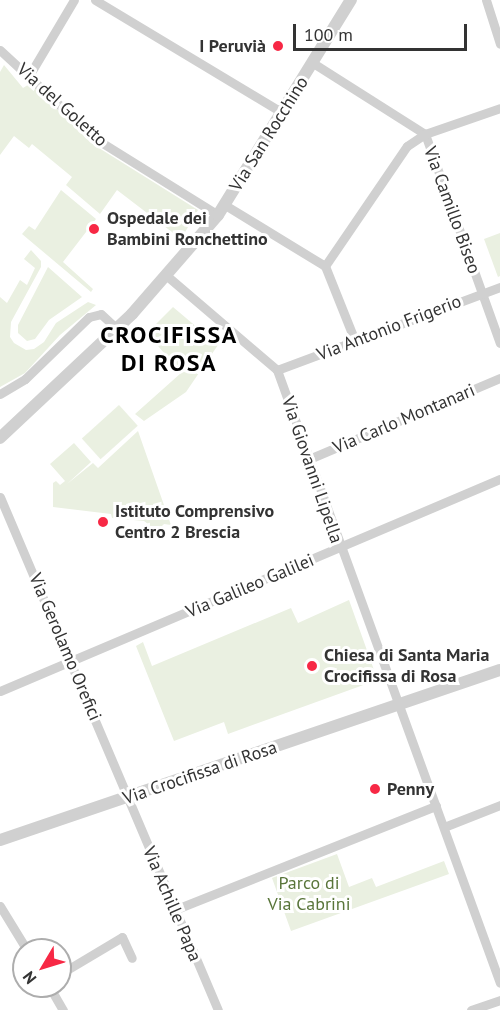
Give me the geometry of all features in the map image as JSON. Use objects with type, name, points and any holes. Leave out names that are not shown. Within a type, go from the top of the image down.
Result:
[{"type":"street","points":[[30,74],[74,0]]},
{"type":"street","points":[[95,0],[283,113]]},
{"type":"street","name":"Via San Rocchino","points":[[0,438],[117,329],[167,276],[221,210],[351,0]]},
{"type":"street","points":[[486,0],[500,44]]},
{"type":"street","name":"Via del Goletto","points":[[0,50],[30,74],[96,139],[326,266]]},
{"type":"street","name":"Via Camillo Biseo","points":[[313,63],[425,134],[500,343]]},
{"type":"street","points":[[355,341],[326,266],[407,146],[425,134],[500,108]]},
{"type":"street","name":"Via Giovanni Lipella","points":[[167,276],[277,370],[500,983]]},
{"type":"street","name":"Via Antonio Frigerio","points":[[277,370],[500,286]]},
{"type":"street","points":[[0,394],[25,380],[89,317],[101,314],[117,329]]},
{"type":"street","name":"Via Carlo Montanari","points":[[309,459],[500,378]]},
{"type":"street","name":"Via Galileo Galilei","points":[[0,691],[500,479]]},
{"type":"street","name":"Via Gerolamo Orefici","points":[[0,497],[72,659],[128,797]]},
{"type":"street","name":"Via Crocifissa di Rosa","points":[[0,840],[500,670]]},
{"type":"street","name":"Via Achille Papa","points":[[128,797],[218,1010]]},
{"type":"street","points":[[444,827],[500,805]]},
{"type":"street","points":[[174,910],[436,806]]},
{"type":"street","points":[[0,906],[20,938]]},
{"type":"street","points":[[72,967],[122,938],[132,958]]},
{"type":"street","points":[[471,1010],[500,1000]]},
{"type":"green space","points":[[4,65],[23,88],[31,83],[91,143],[198,210],[181,239],[117,190],[100,214],[66,185],[72,177],[32,144],[29,148],[14,136],[0,155],[0,72]]},
{"type":"green space","points":[[61,190],[96,219],[63,262],[93,289],[91,292],[22,234],[29,226],[35,230]]},
{"type":"green space","points":[[500,233],[500,276],[498,277],[484,239]]},
{"type":"green space","points":[[31,250],[41,261],[41,267],[11,322],[10,337],[14,343],[26,350],[34,349],[44,342],[56,323],[88,302],[96,305],[60,335],[25,373],[0,387],[0,297],[7,303],[20,280],[27,285],[35,268],[24,259]]},
{"type":"green space","points":[[48,267],[82,297],[49,320],[35,339],[27,341],[18,333],[18,325]]},
{"type":"green space","points":[[173,307],[218,345],[186,392],[144,421],[135,414],[181,373],[147,333]]},
{"type":"green space","points":[[119,405],[138,426],[101,459],[82,438]]},
{"type":"green space","points":[[138,431],[171,525],[164,524],[157,531],[144,521],[112,518],[111,514],[53,507],[53,483],[56,481],[60,485],[65,481],[50,464],[74,443],[91,462],[67,484],[93,463],[98,468]]},
{"type":"green space","points":[[349,600],[374,670],[369,683],[228,734],[224,722],[174,741],[136,646],[143,642],[152,666],[291,608],[298,623]]},
{"type":"green space","name":"Parco di Via Cabrini","points":[[337,854],[349,887],[372,878],[376,887],[444,861],[449,874],[291,931],[272,878]]},
{"type":"place","name":"I Peruvià","points":[[278,46]]},
{"type":"place","name":"Ospedale dei Bambini Ronchettino","points":[[94,229]]},
{"type":"place","name":"Istituto Comprensivo Centro 2 Brescia","points":[[103,522]]},
{"type":"place","name":"Chiesa di Santa Maria Crocifissa di Rosa","points":[[312,666]]},
{"type":"place","name":"Penny","points":[[375,789]]},
{"type":"district","name":"CROCIFISSA DI ROSA","points":[[169,349]]}]
